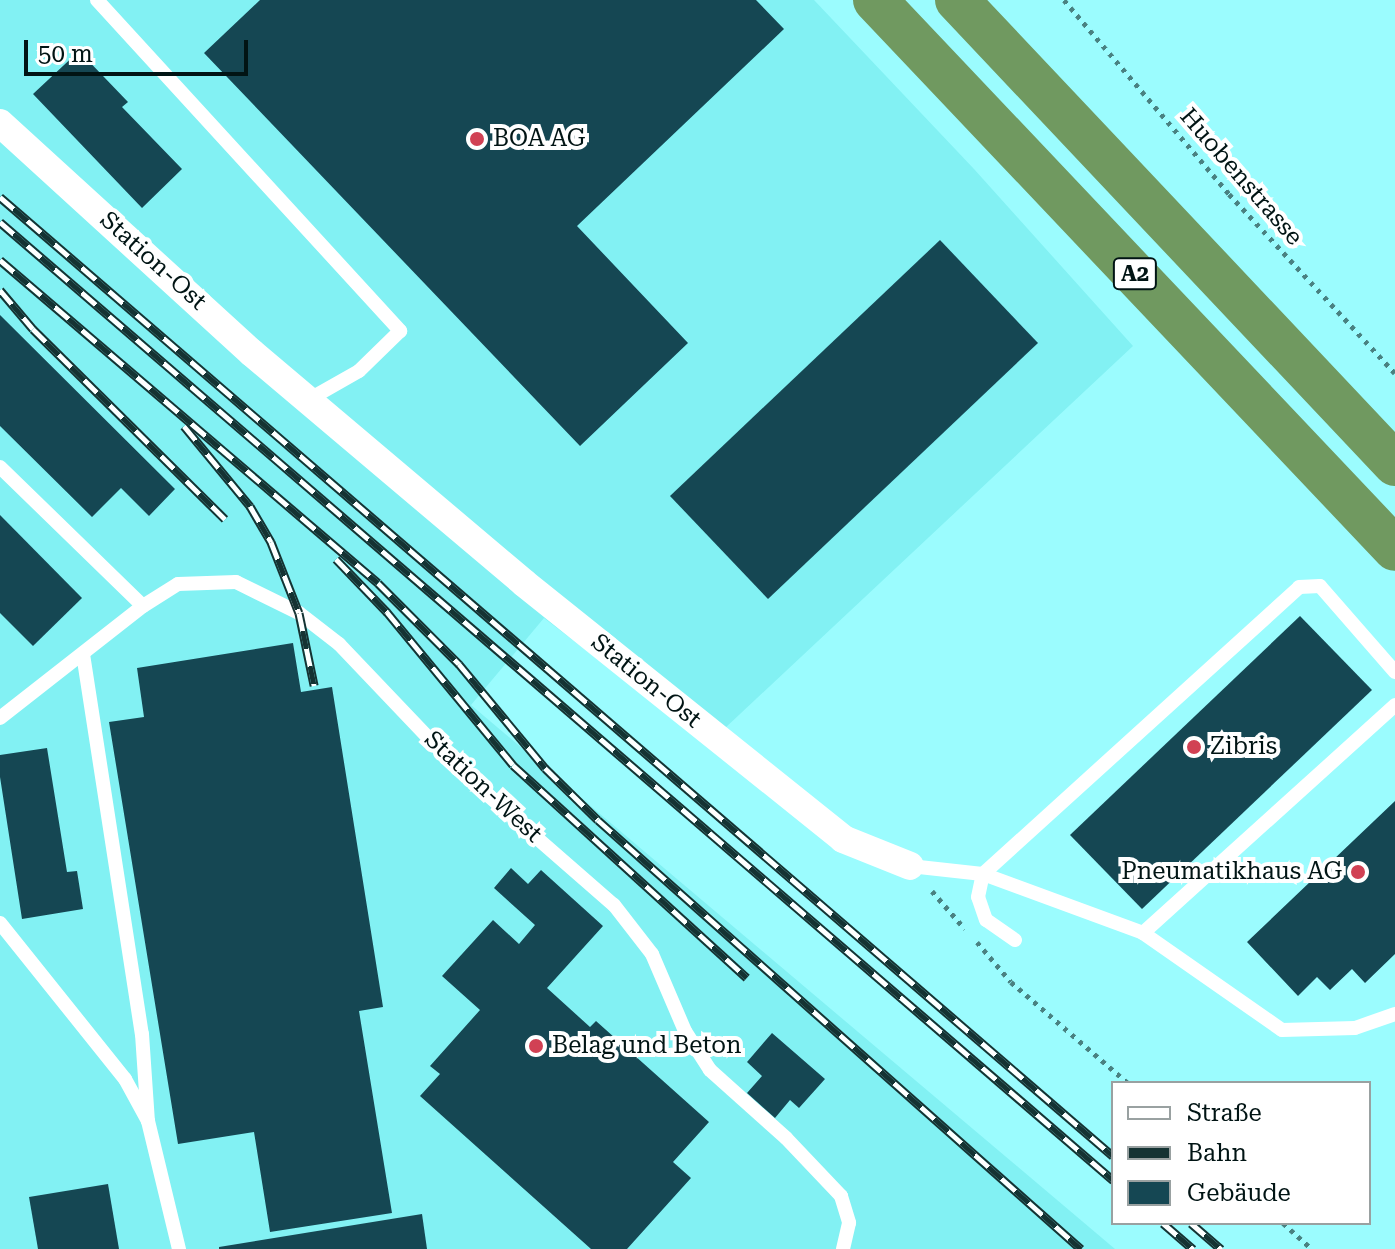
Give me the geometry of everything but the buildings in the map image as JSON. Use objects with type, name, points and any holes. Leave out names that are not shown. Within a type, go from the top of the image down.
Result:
[{"type":"highway","name":"A2","points":[[875,0],[1395,549]]},
{"type":"highway","name":"A2","points":[[957,0],[1395,464]]},
{"type":"highway","points":[[967,0],[997,42]]},
{"type":"street","name":"Station-Ost","points":[[0,123],[308,400],[524,583],[843,839],[910,866]]},
{"type":"lane","points":[[97,0],[400,331],[359,371],[308,400]]},
{"type":"lane","points":[[0,467],[143,606]]},
{"type":"lane","name":"Station-West","points":[[0,718],[143,606],[178,584],[236,582],[321,627],[459,770],[614,905],[652,954],[685,1031],[710,1070],[786,1138],[841,1196],[849,1223],[843,1249]]},
{"type":"lane","points":[[1015,940],[986,920],[978,897],[983,874],[1299,587],[1320,586],[1395,672]]},
{"type":"lane","points":[[83,654],[142,1034],[148,1121],[179,1249]]},
{"type":"lane","points":[[1143,933],[1395,705]]},
{"type":"lane","name":"Station-Ost","points":[[910,866],[983,874],[1143,933],[1248,1010],[1282,1030],[1355,1028],[1395,1014]]},
{"type":"lane","points":[[0,923],[125,1079],[148,1121]]},
{"type":"path","name":"Huobenstrasse","points":[[1064,0],[1229,194],[1395,373]]},
{"type":"path","points":[[910,866],[1011,982],[1126,1081]]},
{"type":"path","points":[[1285,1225],[1312,1249]]},
{"type":"shaded area","points":[[0,0],[814,0],[974,169],[1133,346],[708,744],[544,618],[471,705],[1115,1249],[0,1249]]},
{"type":"railway","points":[[0,197],[1111,1154]]},
{"type":"railway","points":[[0,222],[1111,1178]]},
{"type":"railway","points":[[0,260],[378,583],[459,664],[545,768],[598,820],[1081,1249]]},
{"type":"railway","points":[[0,290],[33,329],[225,519]]},
{"type":"railway","points":[[184,426],[250,506],[271,542],[299,613],[314,685]]},
{"type":"railway","points":[[336,559],[387,612],[513,765],[747,978]]},
{"type":"railway","points":[[1165,1225],[1193,1249]]},
{"type":"railway","points":[[1193,1225],[1221,1249]]},
{"type":"place","name":"BOA AG","points":[[477,139]]},
{"type":"place","name":"Zibris","points":[[1194,747]]},
{"type":"place","name":"Pneumatikhaus AG","points":[[1358,872]]},
{"type":"place","name":"Belag und Beton","points":[[536,1046]]}]
